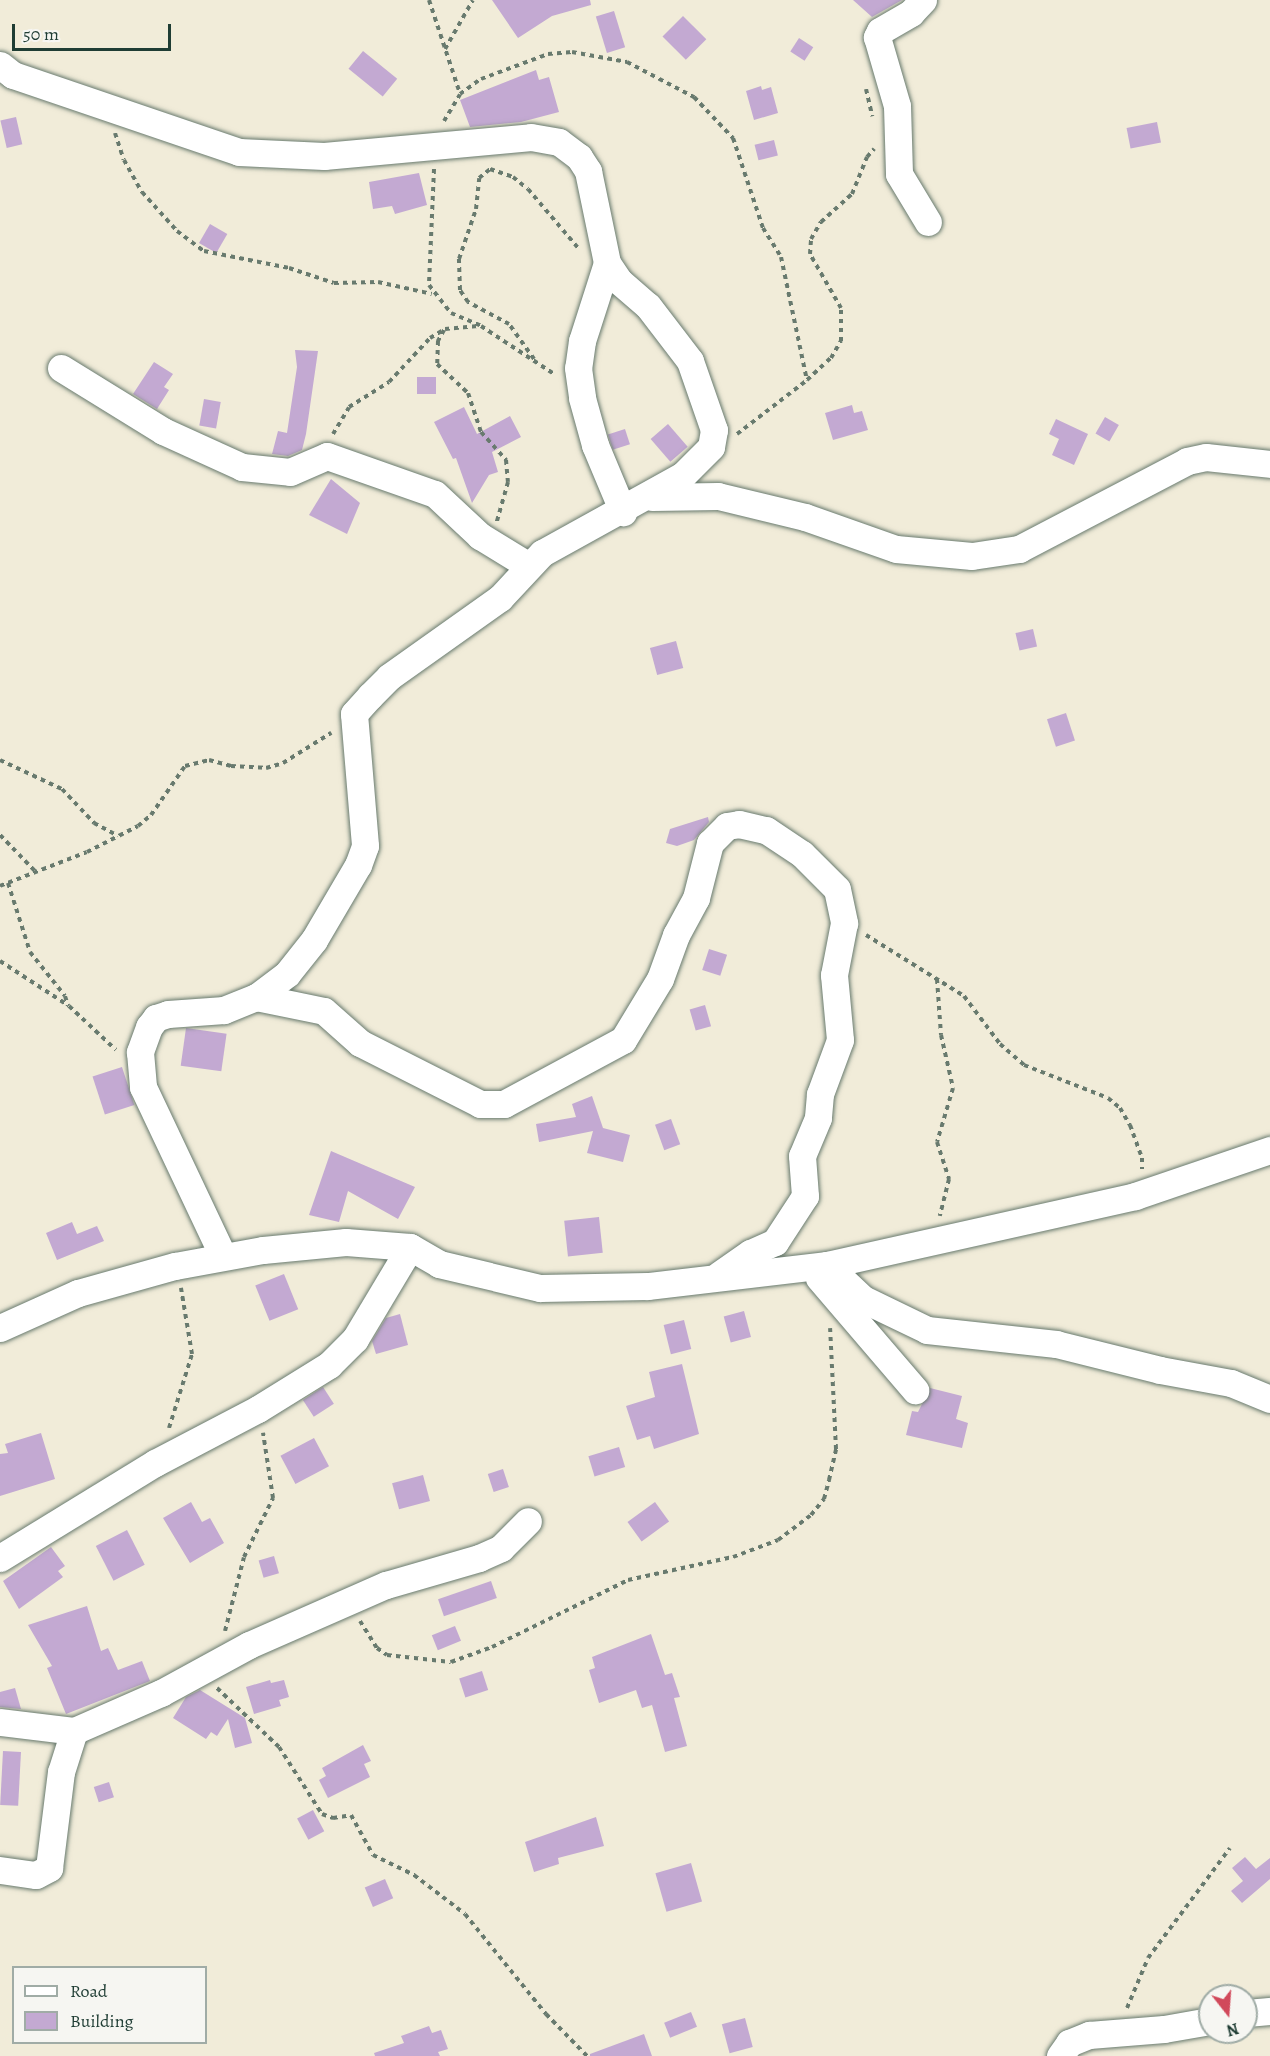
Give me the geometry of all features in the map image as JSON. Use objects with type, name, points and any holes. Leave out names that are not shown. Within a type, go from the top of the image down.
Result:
[{"type":"street","points":[[923,0],[911,13],[880,31],[877,37],[897,106],[899,174],[928,222]]},
{"type":"street","points":[[0,65],[13,75],[239,152],[324,156],[435,148],[531,137],[559,142],[579,157],[588,171],[604,271],[582,341],[578,368],[582,398],[622,512]]},
{"type":"street","points":[[223,1256],[147,1097],[140,1074],[143,1036],[156,1018],[190,1011],[224,1010],[256,997],[299,962],[358,865],[365,846],[354,714],[389,677],[500,598],[529,566],[564,538],[648,498],[683,475],[711,447],[714,430],[710,412],[690,361],[648,306],[604,271]]},
{"type":"street","points":[[61,368],[163,431],[242,467],[290,472],[327,456],[435,494],[495,547],[529,566]]},
{"type":"street","points":[[648,498],[694,493],[718,496],[805,517],[896,549],[972,556],[1019,549],[1187,461],[1206,457],[1270,464]]},
{"type":"street","points":[[256,997],[324,1011],[360,1043],[480,1104],[492,1107],[602,1054],[623,1040],[660,979],[696,898],[705,853],[727,826],[739,824],[766,830],[802,854],[832,881],[841,900],[844,923],[834,975],[839,1051],[820,1094],[818,1118],[802,1152],[805,1196],[775,1242],[737,1261],[717,1278]]},
{"type":"street","points":[[0,1328],[78,1293],[175,1266],[223,1256],[346,1242],[410,1247],[439,1264],[540,1288],[648,1286],[819,1266],[1135,1196],[1270,1150]]},
{"type":"street","points":[[0,1558],[155,1462],[258,1409],[329,1365],[355,1339],[410,1247]]},
{"type":"street","points":[[819,1266],[834,1298],[915,1390]]},
{"type":"street","points":[[819,1266],[863,1299],[927,1330],[1056,1344],[1160,1371],[1231,1383],[1270,1399]]},
{"type":"street","points":[[0,1722],[74,1731],[161,1693],[205,1666],[351,1600],[401,1579],[479,1558],[501,1548],[528,1521]]},
{"type":"street","points":[[0,1870],[36,1875],[49,1868],[61,1772],[74,1731]]},
{"type":"street","points":[[1060,2056],[1078,2038],[1198,2023]]},
{"type":"path","points":[[429,0],[460,94]]},
{"type":"path","points":[[445,50],[473,0]]},
{"type":"path","points":[[582,398],[534,359],[481,326],[451,313],[433,294],[429,276],[435,148],[447,114],[460,94],[481,79],[548,54],[572,52],[627,62],[694,97],[726,129],[744,164],[763,228],[784,266],[807,380]]},
{"type":"path","points":[[866,84],[868,108],[879,124]]},
{"type":"path","points":[[107,108],[132,177],[177,231],[204,251],[289,268],[334,283],[378,282],[433,294]]},
{"type":"path","points":[[711,447],[744,430],[807,380],[831,358],[841,341],[841,308],[810,254],[811,239],[821,222],[852,194],[867,158],[879,146]]},
{"type":"path","points":[[534,359],[509,324],[468,302],[460,290],[459,259],[476,208],[479,178],[483,172],[498,170],[528,189],[604,271]]},
{"type":"path","points":[[327,456],[334,432],[349,407],[389,382],[430,338],[445,329],[481,326]]},
{"type":"path","points":[[445,329],[438,341],[437,364],[468,393],[481,432],[503,455],[509,469],[495,547]]},
{"type":"path","points":[[0,886],[36,873],[119,836],[151,815],[185,766],[199,760],[250,769],[283,763],[354,714]]},
{"type":"path","points":[[0,760],[62,789],[94,823],[119,836]]},
{"type":"path","points":[[0,835],[36,873]]},
{"type":"path","points":[[8,883],[30,952],[65,996],[69,1006]]},
{"type":"path","points":[[844,923],[937,978],[978,1010],[1000,1044],[1024,1065],[1092,1090],[1120,1108],[1142,1158],[1135,1196]]},
{"type":"path","points":[[0,961],[69,1006],[140,1074]]},
{"type":"path","points":[[930,1243],[948,1191],[947,1169],[937,1142],[953,1088],[941,1035],[937,978]]},
{"type":"path","points":[[155,1462],[192,1354],[175,1266]]},
{"type":"path","points":[[351,1600],[367,1634],[387,1655],[451,1662],[492,1647],[628,1580],[733,1557],[778,1540],[811,1515],[824,1499],[829,1480],[836,1449],[829,1343],[834,1298]]},
{"type":"path","points":[[258,1409],[273,1498],[244,1557],[205,1666],[223,1692],[279,1747],[322,1814],[333,1818],[351,1815],[373,1855],[414,1875],[465,1914],[546,2014],[587,2056]]},
{"type":"path","points":[[1115,2033],[1148,1959],[1230,1848]]},
{"type":"building","points":[[492,0],[590,0],[591,5],[552,16],[518,38]]},
{"type":"building","points":[[853,0],[902,0],[872,17]]},
{"type":"building","points":[[614,11],[625,47],[607,53],[596,17]]},
{"type":"building","points":[[683,16],[706,39],[686,60],[662,37]]},
{"type":"building","points":[[799,38],[813,47],[805,61],[790,51]]},
{"type":"building","points":[[363,51],[397,79],[383,97],[349,69]]},
{"type":"building","points":[[536,70],[539,80],[549,77],[559,112],[521,122],[470,127],[460,100]]},
{"type":"building","points":[[761,86],[762,90],[771,87],[778,113],[754,120],[746,91]]},
{"type":"building","points":[[16,117],[22,144],[7,148],[0,121]]},
{"type":"building","points":[[1157,122],[1161,143],[1131,149],[1127,128]]},
{"type":"building","points":[[774,140],[778,156],[758,160],[755,145]]},
{"type":"building","points":[[419,173],[427,205],[395,214],[392,206],[373,209],[369,182]]},
{"type":"building","points":[[210,224],[227,234],[216,253],[199,243]]},
{"type":"building","points":[[295,350],[318,351],[306,434],[302,450],[288,456],[272,454],[278,431],[287,433],[297,367]]},
{"type":"building","points":[[154,362],[173,374],[164,387],[169,390],[157,409],[133,394]]},
{"type":"building","points":[[417,377],[436,377],[436,394],[417,394]]},
{"type":"building","points":[[204,399],[221,402],[216,429],[199,426]]},
{"type":"building","points":[[852,405],[854,413],[862,411],[868,430],[833,440],[825,413]]},
{"type":"building","points":[[464,407],[477,434],[510,416],[521,437],[492,452],[498,472],[489,475],[472,503],[456,458],[453,459],[434,422]]},
{"type":"building","points":[[1105,417],[1119,425],[1109,441],[1096,433]]},
{"type":"building","points":[[1056,419],[1088,434],[1074,465],[1052,455],[1059,439],[1049,434]]},
{"type":"building","points":[[668,424],[688,447],[670,462],[651,439]]},
{"type":"building","points":[[625,429],[630,444],[613,450],[608,435]]},
{"type":"building","points":[[331,479],[360,503],[347,534],[309,515]]},
{"type":"building","points":[[1033,629],[1037,647],[1020,651],[1015,633]]},
{"type":"building","points":[[676,641],[683,668],[657,675],[650,648]]},
{"type":"building","points":[[1066,713],[1075,741],[1056,747],[1047,719]]},
{"type":"building","points":[[708,817],[709,822],[694,840],[677,846],[666,843],[670,829]]},
{"type":"building","points":[[709,949],[727,955],[720,976],[702,970]]},
{"type":"building","points":[[705,1005],[711,1026],[696,1031],[690,1009]]},
{"type":"building","points":[[186,1028],[227,1034],[221,1071],[181,1066]]},
{"type":"building","points":[[122,1067],[134,1105],[105,1115],[93,1077]]},
{"type":"building","points":[[592,1096],[603,1128],[630,1135],[623,1162],[587,1153],[593,1131],[539,1142],[536,1124],[576,1117],[572,1104]]},
{"type":"building","points":[[671,1119],[680,1144],[664,1150],[655,1125]]},
{"type":"building","points":[[331,1151],[415,1187],[398,1219],[348,1191],[339,1222],[309,1215]]},
{"type":"building","points":[[599,1217],[603,1253],[568,1256],[564,1221]]},
{"type":"building","points":[[72,1222],[77,1234],[97,1226],[104,1241],[57,1260],[46,1233]]},
{"type":"building","points":[[284,1274],[298,1309],[269,1321],[255,1286]]},
{"type":"building","points":[[744,1311],[751,1337],[731,1343],[724,1316]]},
{"type":"building","points":[[400,1314],[408,1345],[376,1354],[372,1341],[386,1318]]},
{"type":"building","points":[[684,1320],[691,1349],[671,1354],[664,1325]]},
{"type":"building","points":[[682,1364],[699,1434],[654,1449],[650,1436],[637,1440],[626,1406],[655,1397],[649,1372]]},
{"type":"building","points":[[323,1387],[334,1404],[314,1417],[303,1400]]},
{"type":"building","points":[[930,1388],[962,1396],[956,1419],[968,1423],[962,1448],[906,1435],[912,1411],[918,1412]]},
{"type":"building","points":[[41,1433],[55,1479],[0,1496],[0,1454],[8,1453],[5,1444]]},
{"type":"building","points":[[314,1438],[329,1466],[295,1484],[280,1456]]},
{"type":"building","points":[[619,1447],[625,1467],[595,1476],[588,1456]]},
{"type":"building","points":[[503,1469],[509,1487],[494,1492],[488,1474]]},
{"type":"building","points":[[423,1475],[430,1501],[399,1509],[392,1483]]},
{"type":"building","points":[[191,1502],[202,1522],[210,1518],[224,1543],[190,1563],[163,1518]]},
{"type":"building","points":[[655,1502],[669,1521],[642,1541],[627,1522]]},
{"type":"building","points":[[127,1530],[145,1565],[114,1581],[96,1546]]},
{"type":"building","points":[[51,1547],[65,1566],[58,1571],[63,1577],[19,1609],[3,1581]]},
{"type":"building","points":[[274,1556],[279,1573],[264,1578],[259,1560]]},
{"type":"building","points":[[491,1581],[497,1598],[444,1616],[438,1599]]},
{"type":"building","points":[[87,1606],[101,1651],[108,1648],[118,1670],[142,1661],[150,1681],[66,1714],[47,1668],[52,1666],[28,1625]]},
{"type":"building","points":[[455,1626],[461,1641],[438,1650],[432,1635]]},
{"type":"building","points":[[651,1634],[665,1675],[672,1673],[680,1697],[674,1698],[687,1746],[665,1752],[652,1705],[642,1708],[636,1690],[599,1703],[589,1670],[595,1668],[592,1657]]},
{"type":"building","points":[[482,1671],[488,1690],[465,1697],[459,1678]]},
{"type":"building","points":[[270,1680],[271,1683],[284,1680],[289,1697],[279,1700],[281,1706],[254,1714],[246,1687]]},
{"type":"building","points":[[15,1688],[21,1709],[0,1707],[0,1692]]},
{"type":"building","points":[[200,1690],[245,1718],[252,1743],[235,1748],[228,1719],[217,1736],[211,1732],[206,1739],[173,1718],[186,1697]]},
{"type":"building","points":[[363,1745],[371,1761],[364,1764],[370,1777],[328,1798],[319,1780],[326,1776],[322,1768]]},
{"type":"building","points":[[3,1751],[21,1752],[18,1806],[0,1805]]},
{"type":"building","points":[[109,1782],[114,1797],[99,1802],[94,1787]]},
{"type":"building","points":[[313,1810],[324,1831],[308,1840],[297,1818]]},
{"type":"building","points":[[596,1817],[604,1846],[558,1858],[559,1864],[534,1872],[525,1842]]},
{"type":"building","points":[[1245,1857],[1256,1869],[1270,1858],[1270,1879],[1242,1903],[1231,1891],[1243,1881],[1232,1868]]},
{"type":"building","points":[[691,1863],[702,1901],[666,1912],[655,1873]]},
{"type":"building","points":[[385,1879],[393,1898],[373,1907],[365,1888]]},
{"type":"building","points":[[691,2012],[697,2027],[670,2038],[664,2023]]},
{"type":"building","points":[[745,2018],[753,2047],[730,2053],[722,2024]]},
{"type":"building","points":[[429,2026],[432,2033],[441,2030],[448,2049],[438,2052],[440,2056],[375,2056],[374,2053],[404,2043],[401,2036]]},
{"type":"building","points":[[644,2034],[652,2056],[590,2056],[590,2054]]}]
